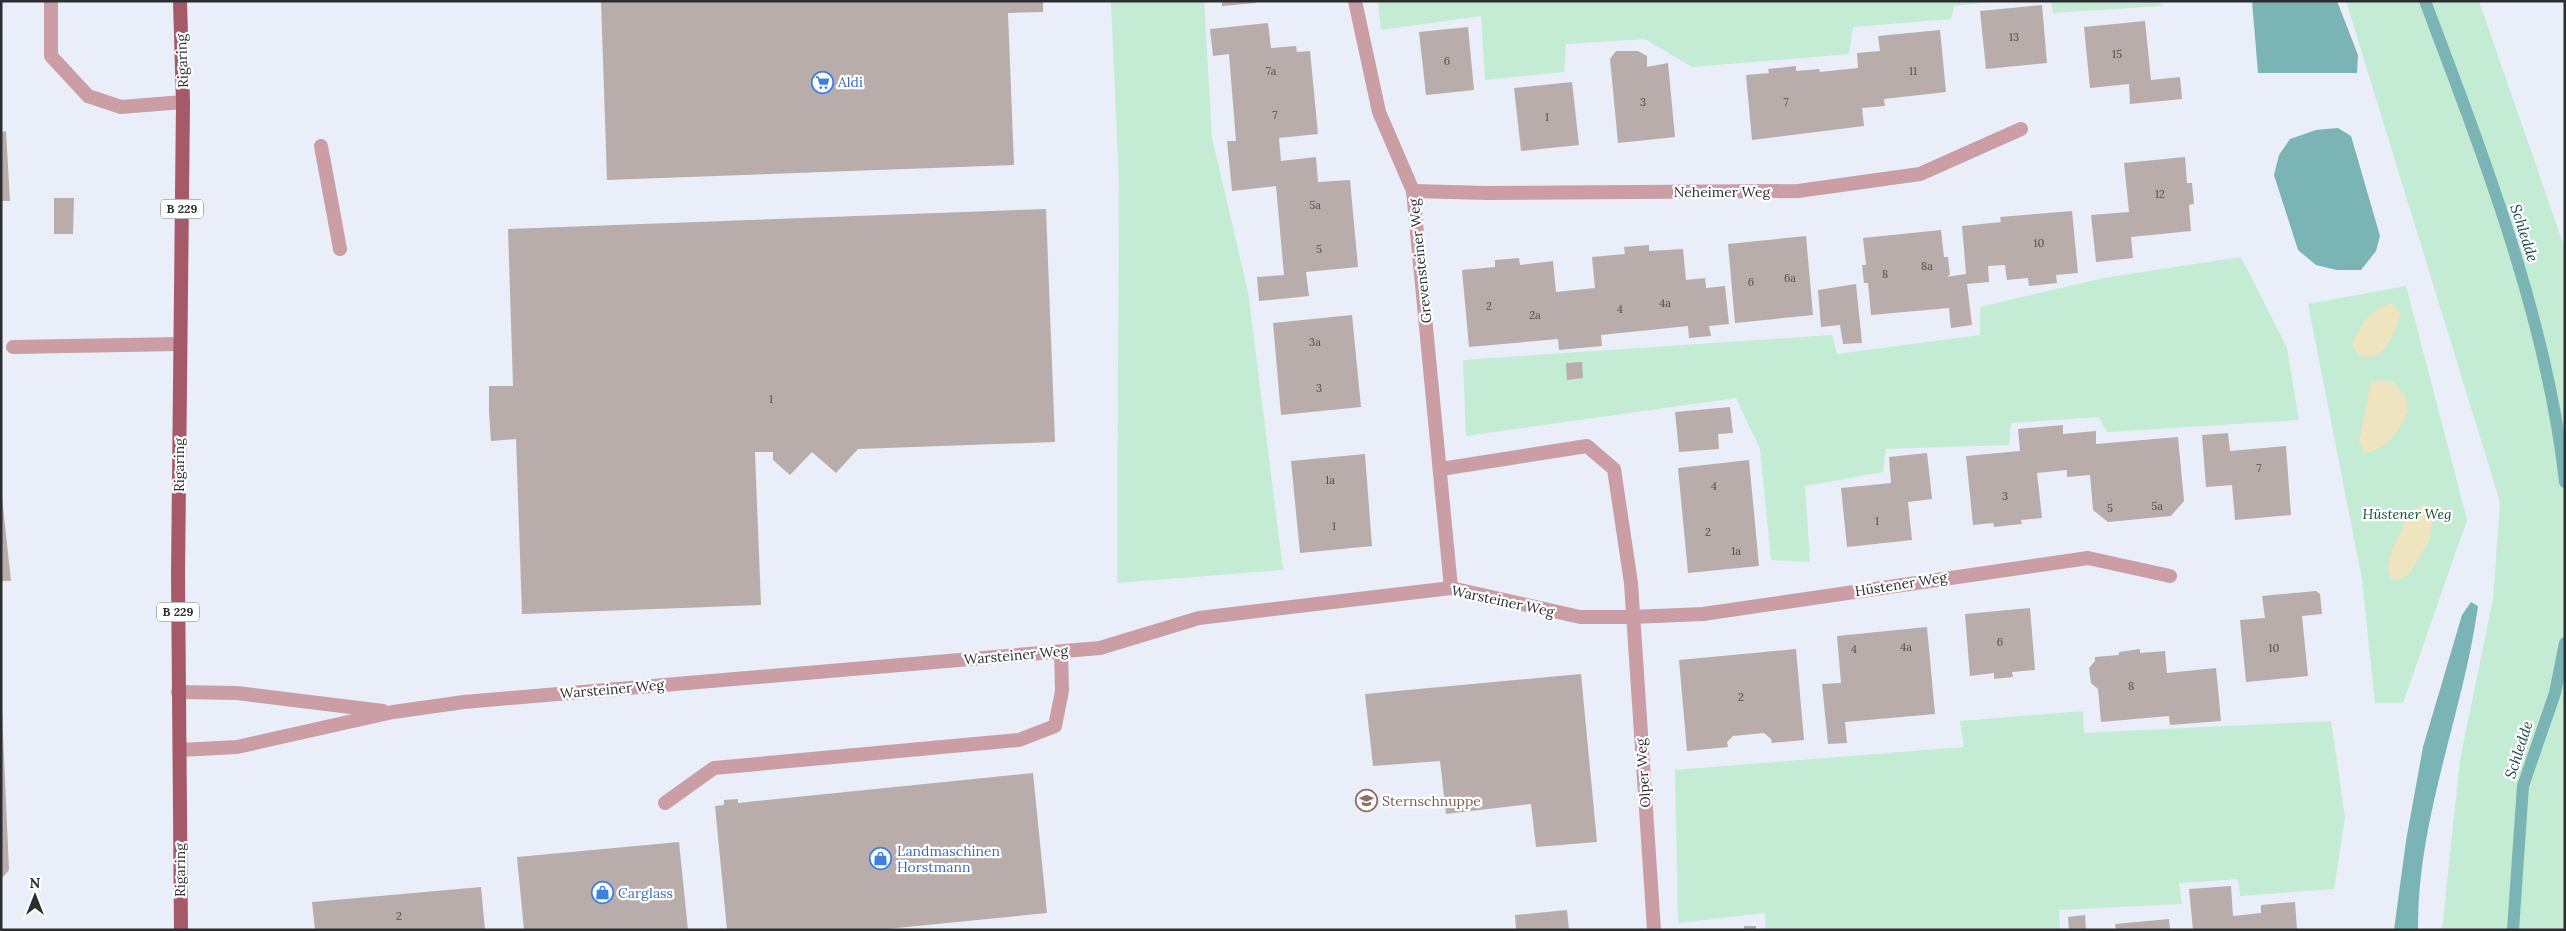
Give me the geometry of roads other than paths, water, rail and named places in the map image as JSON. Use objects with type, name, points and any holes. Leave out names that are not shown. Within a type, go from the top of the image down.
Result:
[{"type":"main road","name":"Rigaring","points":[[180,1],[183,102],[178,692],[181,930]]},
{"type":"street","points":[[51,1],[51,56],[88,96],[121,107],[183,102]]},
{"type":"street","name":"Grevensteiner Weg","points":[[1355,1],[1380,112],[1413,191],[1451,588]]},
{"type":"street","name":"Neheimer Weg","points":[[1413,191],[1486,193],[1798,191],[1920,174],[2020,129]]},
{"type":"street","points":[[321,146],[340,249]]},
{"type":"street","points":[[13,347],[180,344]]},
{"type":"street","points":[[1441,469],[1587,446],[1614,469],[1631,583],[1632,617]]},
{"type":"street","name":"Hüstener Weg","points":[[1632,617],[1703,614],[2088,558],[2170,576]]},
{"type":"street","name":"Warsteiner Weg","points":[[180,750],[237,747],[393,712],[464,702],[1100,648],[1199,618],[1451,588],[1580,617],[1632,617]]},
{"type":"street","name":"Olper Weg","points":[[1632,617],[1654,930]]},
{"type":"street","points":[[665,803],[714,768],[1019,740],[1055,726],[1062,691],[1060,652]]},
{"type":"street","name":"Warsteiner Weg","points":[[178,692],[237,693],[393,712]]},
{"type":"waterway","name":"Schledde","points":[[2425,1],[2490,178],[2528,298],[2544,359],[2565,482]]},
{"type":"waterway","name":"Schledde","points":[[2513,930],[2523,786],[2555,693],[2565,643]]},
{"type":"place","name":"Aldi","points":[[822,82]]},
{"type":"place","name":"Sternschnuppe","points":[[1366,801]]},
{"type":"place","name":"Landmaschinen Horstmann","points":[[881,859]]},
{"type":"place","name":"Carglass","points":[[602,893]]}]
